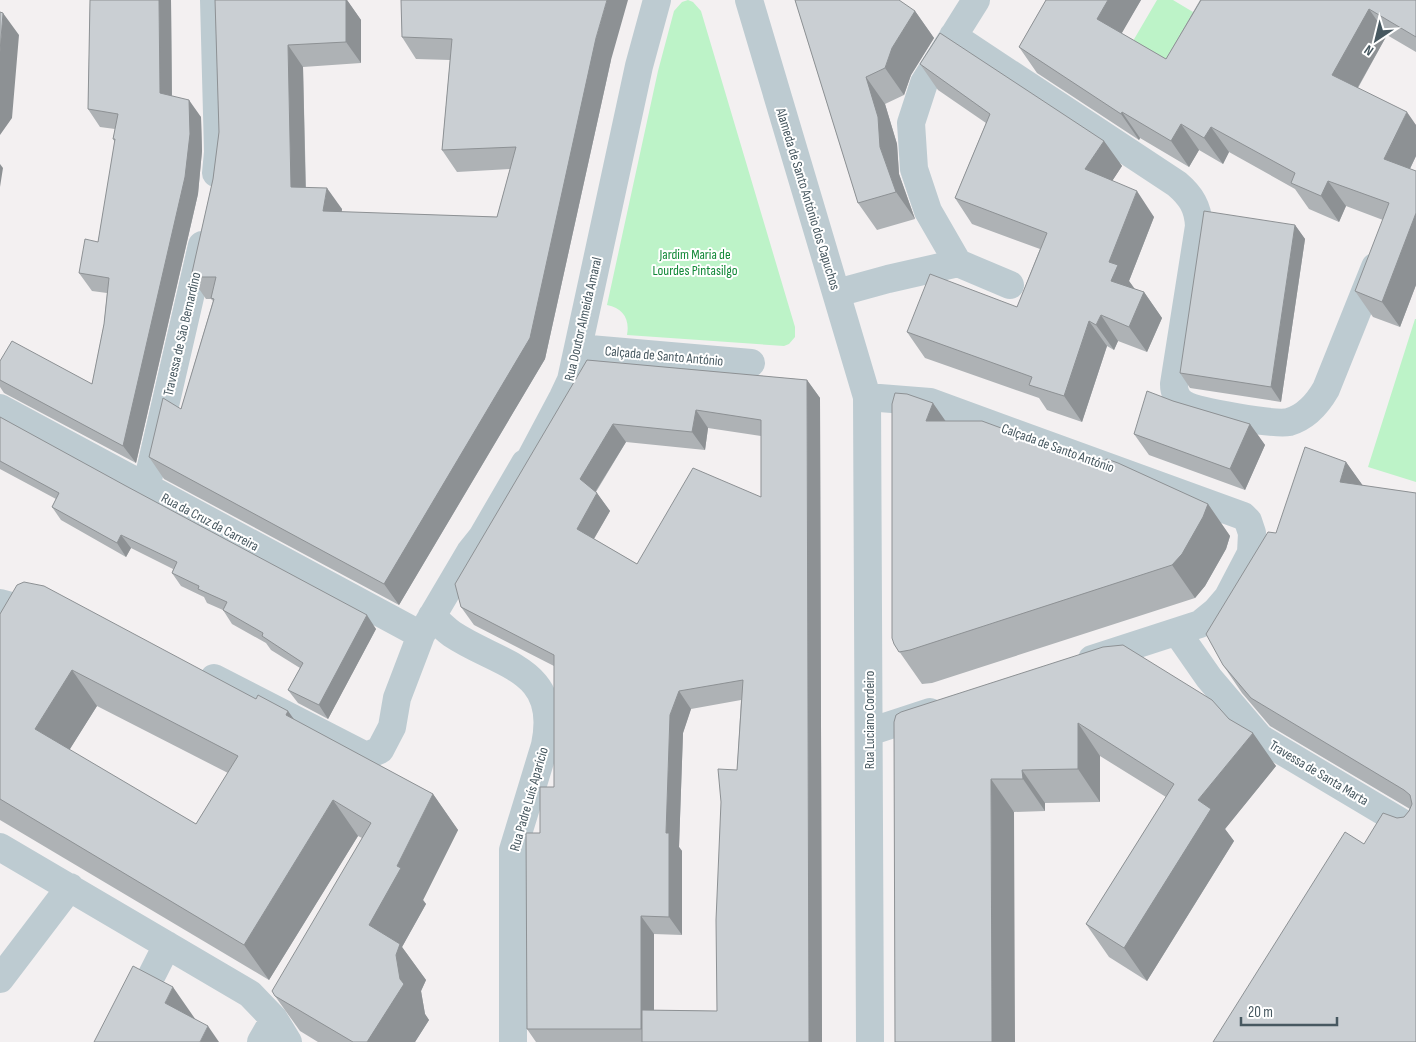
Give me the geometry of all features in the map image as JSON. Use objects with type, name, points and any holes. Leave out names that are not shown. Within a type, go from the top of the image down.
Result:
[{"type":"street","name":"Travessa de São Bernardino","points":[[146,488],[211,207],[218,152],[214,0]]},
{"type":"street","name":"Rua Doutor Almeida Amaral","points":[[194,667],[366,756],[380,750],[392,727],[397,698],[426,625],[470,552],[482,537],[525,464],[529,461],[571,380],[639,66],[658,0]]},
{"type":"street","name":"Alameda de Santo António dos Capuchos","points":[[749,0],[867,397]]},
{"type":"street","points":[[958,263],[928,211],[914,169],[910,123],[924,82],[976,0]]},
{"type":"street","points":[[952,36],[1177,184],[1193,201],[1198,218],[1198,231],[1174,384],[1178,398],[1186,405],[1202,410],[1277,422],[1289,422],[1308,412],[1321,398],[1326,389],[1385,241]]},
{"type":"street","points":[[836,293],[958,263],[1010,285]]},
{"type":"street","name":"Calçada de Santo António","points":[[578,348],[751,363]]},
{"type":"street","name":"Calçada de Santo António","points":[[867,397],[930,402],[1244,516],[1250,527],[1252,547],[1248,560],[1228,597],[1216,611],[1200,624],[1177,632]]},
{"type":"street","name":"Rua Luciano Cordeiro","points":[[867,397],[870,1042]]},
{"type":"street","name":"Rua da Cruz da Carreira","points":[[0,408],[146,488],[426,625]]},
{"type":"street","points":[[0,603],[37,606],[10,633]]},
{"type":"street","name":"Rua Padre Luís Aparício","points":[[426,625],[452,634],[510,664],[523,673],[543,697],[547,713],[548,729],[545,745],[513,850],[513,1042]]},
{"type":"street","points":[[1065,668],[1177,632]]},
{"type":"street","name":"Travessa de Santa Marta","points":[[1177,632],[1209,678],[1260,738],[1416,831]]},
{"type":"street","points":[[869,732],[953,704]]},
{"type":"street","points":[[0,847],[250,994],[268,1030],[288,1042]]},
{"type":"street","points":[[0,979],[70,887]]},
{"type":"street","points":[[118,1042],[167,945]]},
{"type":"green space","name":"Jardim Maria de Lourdes Pintasilgo","points":[[688,0],[693,2],[701,11],[795,327],[795,337],[789,344],[784,346],[627,335],[628,329],[624,315],[613,306],[607,305],[658,71],[674,11],[682,2]]},
{"type":"green space","points":[[1157,0],[1173,0],[1208,21],[1181,69],[1133,41]]},
{"type":"green space","points":[[1416,319],[1416,482],[1368,467]]},
{"type":"building","points":[[90,0],[159,0],[160,93],[189,100],[190,134],[185,177],[123,446],[0,380],[0,361],[12,341],[92,384],[104,324],[109,278],[79,273],[85,239],[98,242],[118,114],[88,109]]},
{"type":"building","points":[[215,0],[346,0],[346,42],[288,45],[291,187],[327,188],[323,211],[497,217],[516,147],[442,150],[452,39],[402,37],[401,0],[607,0],[596,38],[530,338],[384,584],[149,457],[163,398],[181,409],[214,299],[211,298],[216,277],[191,277],[213,179],[219,132]]},
{"type":"building","points":[[795,0],[899,0],[915,11],[892,48],[885,68],[866,77],[878,117],[880,147],[896,192],[858,203]]},
{"type":"building","points":[[1046,0],[1108,0],[1097,19],[1166,59],[1201,0],[1416,0],[1416,37],[1369,9],[1332,75],[1407,112],[1384,159],[1416,171],[1416,213],[1382,302],[1355,291],[1389,203],[1328,181],[1321,196],[1291,183],[1295,173],[1211,127],[1204,138],[1181,124],[1171,141],[1122,112],[1121,114],[1019,47]]},
{"type":"building","points":[[0,12],[3,13],[0,52]]},
{"type":"building","points":[[940,33],[1104,141],[1085,169],[1137,191],[1109,262],[1118,265],[1111,281],[1144,292],[1129,327],[1101,315],[1096,325],[1089,321],[1064,396],[1029,385],[1032,377],[907,332],[930,274],[1017,307],[1047,233],[955,198],[990,114],[920,64]]},
{"type":"building","points":[[1204,211],[1295,225],[1271,387],[1180,373]]},
{"type":"building","points":[[587,360],[807,380],[809,1042],[642,1042],[642,1010],[717,1011],[716,920],[721,802],[718,769],[737,770],[743,680],[679,691],[670,715],[666,833],[669,833],[669,917],[641,916],[641,1029],[527,1029],[526,833],[540,833],[540,787],[554,787],[554,655],[461,607],[455,584]],"holes":[[[696,410],[761,420],[761,497],[693,468],[637,564],[577,529],[597,493],[580,479],[613,424],[692,432]]]},
{"type":"building","points":[[1147,391],[1173,401],[1250,424],[1230,469],[1134,434]]},
{"type":"building","points":[[895,393],[907,394],[933,403],[926,421],[982,421],[1099,464],[1107,459],[1118,463],[1208,504],[1203,517],[1182,554],[1172,565],[899,652],[892,638],[892,404]]},
{"type":"building","points":[[0,417],[367,615],[319,705],[288,690],[303,663],[262,636],[263,633],[223,610],[227,602],[198,589],[199,586],[172,573],[177,562],[121,535],[117,543],[52,507],[59,493],[0,461]]},
{"type":"building","points":[[1305,447],[1346,462],[1340,482],[1416,493],[1416,1042],[1213,1042],[1345,832],[1364,844],[1383,813],[1397,818],[1404,817],[1412,804],[1410,795],[1404,790],[1251,698],[1223,665],[1206,634],[1268,532],[1276,533]]},
{"type":"building","points":[[24,582],[44,586],[256,699],[258,695],[288,711],[286,715],[433,794],[397,866],[401,868],[369,925],[400,944],[396,955],[400,979],[404,984],[367,1042],[353,1042],[275,996],[272,991],[371,823],[333,800],[244,945],[0,799],[0,614],[17,585]],"holes":[[[72,670],[238,756],[196,824],[35,729]]]},
{"type":"building","points":[[1123,645],[1212,700],[1229,719],[1253,733],[1198,800],[1211,809],[1124,948],[1086,924],[1174,784],[1078,723],[1078,769],[1022,770],[1023,779],[991,779],[992,1042],[895,1042],[894,722],[896,715],[1103,647]]},
{"type":"building","points":[[133,966],[173,987],[165,1003],[208,1026],[200,1042],[94,1042]]}]
